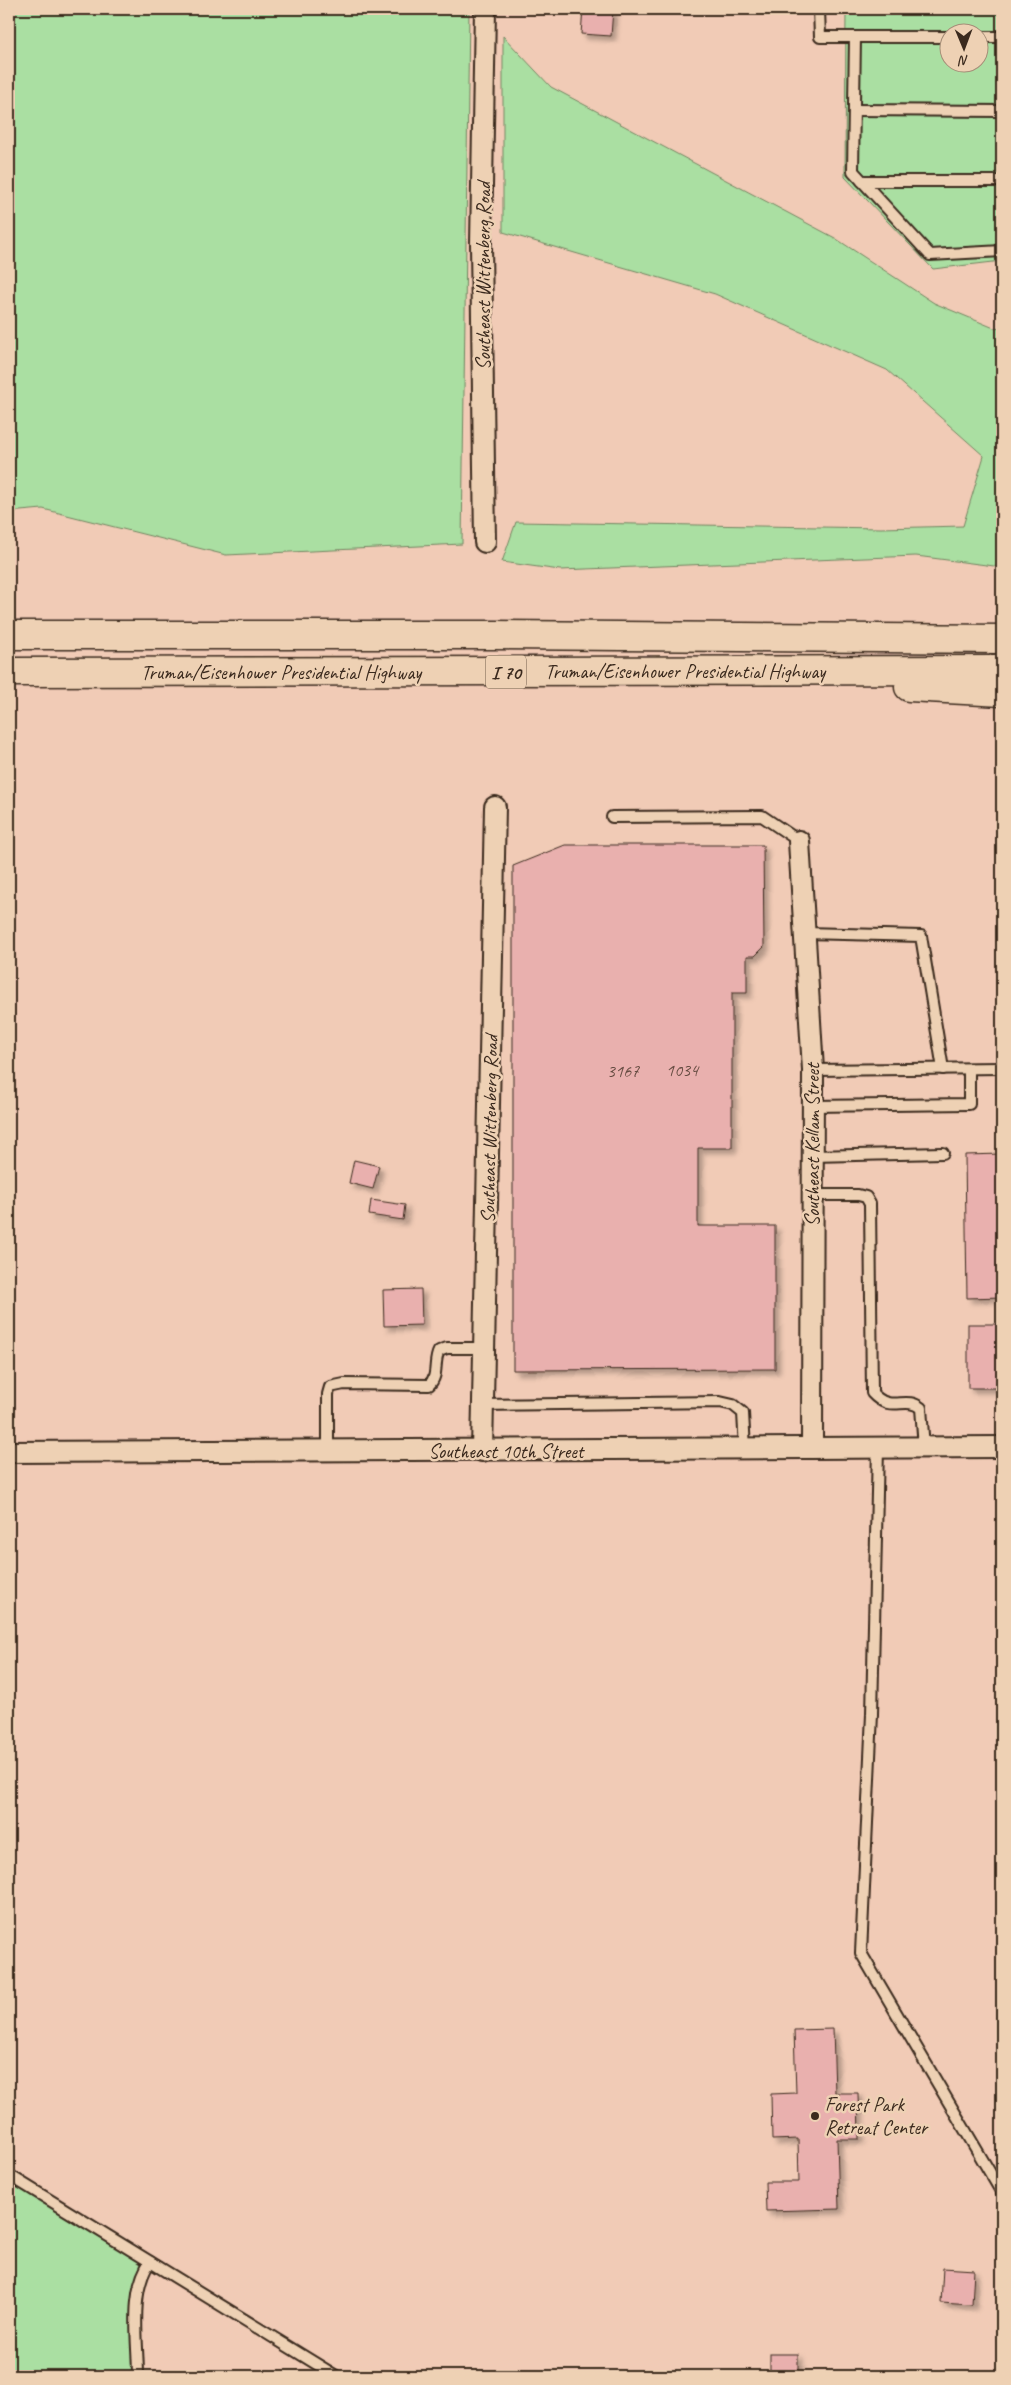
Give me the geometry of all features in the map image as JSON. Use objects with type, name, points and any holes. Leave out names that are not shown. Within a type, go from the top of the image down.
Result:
[{"type":"highway","points":[[794,638],[917,625],[1002,619]]},
{"type":"highway","name":"Truman/Eisenhower Presidential Highway","points":[[9,634],[1002,638]]},
{"type":"highway","points":[[701,669],[830,685],[1002,692]]},
{"type":"highway","name":"Truman/Eisenhower Presidential Highway","points":[[9,672],[519,672],[701,669],[1002,670]]},
{"type":"street","name":"Southeast Wittenberg Road","points":[[485,9],[481,244],[485,542]]},
{"type":"street","name":"Southeast Wittenberg Road","points":[[482,1451],[495,807]]},
{"type":"street","name":"Southeast Kellam Street","points":[[799,841],[813,1070],[812,1448]]},
{"type":"street","name":"Southeast 10th Street","points":[[9,1452],[1002,1447]]},
{"type":"lane","points":[[819,9],[820,37],[938,37]]},
{"type":"lane","points":[[855,37],[853,171],[930,255],[1002,251]]},
{"type":"lane","points":[[988,37],[1002,37]]},
{"type":"lane","points":[[854,110],[1002,111]]},
{"type":"lane","points":[[862,181],[1002,181]]},
{"type":"lane","points":[[612,817],[762,816],[799,841]]},
{"type":"lane","points":[[805,933],[921,936],[943,1070]]},
{"type":"lane","points":[[813,1070],[1002,1068]]},
{"type":"lane","points":[[812,1106],[969,1104],[969,1069]]},
{"type":"lane","points":[[812,1156],[943,1153]]},
{"type":"lane","points":[[812,1195],[858,1194],[866,1197],[870,1204],[872,1393],[880,1401],[887,1404],[916,1404],[921,1408],[924,1448]]},
{"type":"lane","points":[[328,1451],[328,1394],[330,1388],[344,1384],[429,1385],[435,1376],[436,1356],[439,1351],[447,1348],[484,1348]]},
{"type":"lane","points":[[483,1405],[720,1402],[733,1405],[744,1413],[745,1449]]},
{"type":"lane","points":[[878,1448],[872,1714],[861,1953],[1002,2194]]},
{"type":"lane","points":[[9,2175],[336,2376]]},
{"type":"lane","points":[[138,2376],[138,2290],[142,2275],[150,2262]]},
{"type":"green space","points":[[9,9],[469,9],[462,544],[226,555],[43,509],[9,512]]},
{"type":"green space","points":[[846,9],[1002,9],[1002,261],[933,269],[845,177]]},
{"type":"green space","points":[[503,36],[551,87],[835,238],[934,303],[994,328],[1002,327],[1002,567],[916,556],[560,570],[502,562],[516,522],[881,528],[963,526],[984,456],[887,370],[715,294],[503,232]]},
{"type":"green space","points":[[9,2175],[150,2262],[140,2280],[138,2376],[9,2376]]},
{"type":"building","points":[[583,9],[613,9],[611,36],[581,34]]},
{"type":"building","points":[[565,845],[763,845],[764,947],[755,956],[747,956],[747,993],[732,993],[732,1148],[698,1148],[698,1226],[775,1226],[775,1369],[513,1370],[513,866]]},
{"type":"building","points":[[1002,1154],[1002,1297],[967,1298],[965,1155]]},
{"type":"building","points":[[354,1160],[379,1166],[373,1189],[349,1183]]},
{"type":"building","points":[[371,1200],[405,1205],[403,1220],[369,1215]]},
{"type":"building","points":[[421,1289],[422,1325],[384,1326],[383,1290]]},
{"type":"building","points":[[968,1324],[1002,1324],[1002,1388],[968,1388]]},
{"type":"building","name":"Forest Park Retreat Center","points":[[833,2029],[835,2093],[858,2093],[859,2139],[837,2139],[839,2209],[766,2211],[765,2182],[799,2182],[798,2139],[772,2140],[771,2094],[796,2093],[794,2030]]},
{"type":"building","points":[[943,2268],[974,2270],[972,2305],[941,2303]]},
{"type":"building","points":[[770,2354],[798,2354],[798,2376],[770,2376]]},
{"type":"place","name":"Forest Park Retreat Center","points":[[815,2116]]}]
